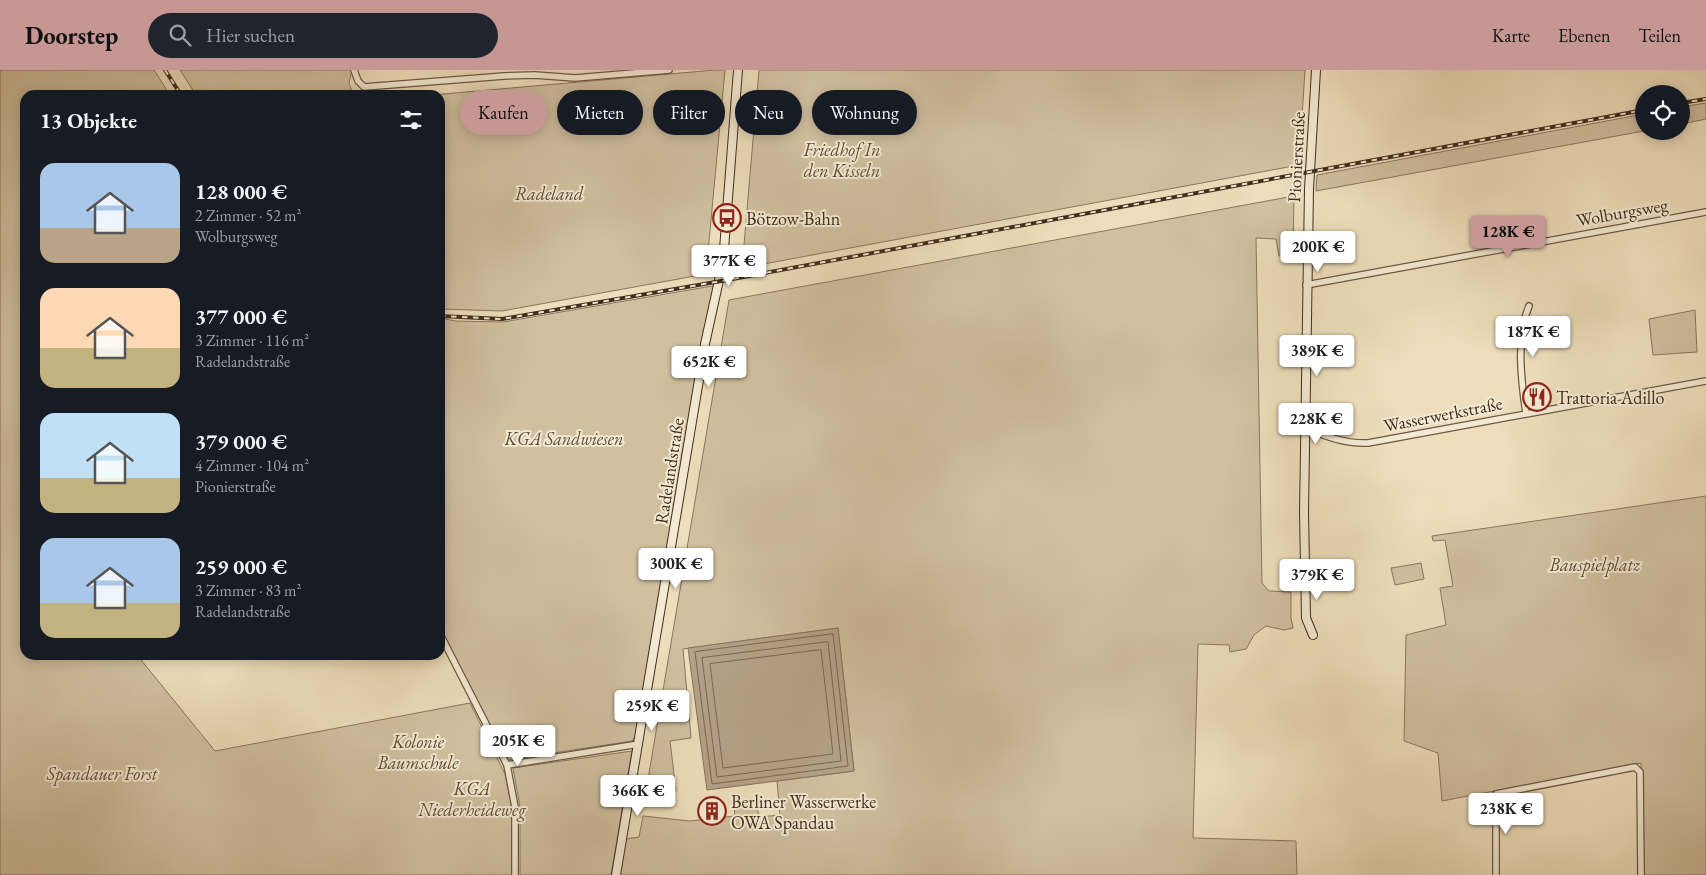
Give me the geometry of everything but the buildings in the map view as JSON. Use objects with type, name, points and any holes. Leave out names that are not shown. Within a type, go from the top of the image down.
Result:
[{"type":"street","points":[[354,72],[364,87],[504,76],[565,73],[575,78],[669,70]]},
{"type":"street","name":"Radelandstraße","points":[[616,875],[705,344],[723,262],[738,70]]},
{"type":"street","name":"Pionierstraße","points":[[1313,634],[1306,618],[1304,513],[1308,189],[1316,70]]},
{"type":"street","name":"Wolburgsweg","points":[[1306,285],[1706,212]]},
{"type":"street","points":[[1526,413],[1523,392],[1522,343],[1523,320],[1529,306]]},
{"type":"street","name":"Wasserwerkstraße","points":[[1306,428],[1320,435],[1346,442],[1368,443],[1706,380]]},
{"type":"street","points":[[445,644],[507,765],[516,807],[515,875]]},
{"type":"street","points":[[507,765],[639,744]]},
{"type":"street","points":[[1496,875],[1496,794],[1638,768],[1641,875]]},
{"type":"green space","points":[[0,70],[154,70],[167,90],[20,90],[20,660],[141,660],[215,751],[470,703],[505,774],[513,812],[515,875],[0,875]]},
{"type":"green space","points":[[180,70],[352,70],[349,83],[351,90],[193,90]]},
{"type":"green space","name":"Radeland","points":[[725,70],[723,90],[653,90],[653,135],[719,135],[706,274],[502,311],[445,309],[445,94],[460,93],[460,135],[547,135],[547,90],[489,90]]},
{"type":"green space","name":"Friedhof In den Kisseln","points":[[759,70],[1305,70],[1299,165],[742,268],[753,135],[802,135],[802,90],[757,90]]},
{"type":"green space","points":[[1706,103],[1706,119],[1690,122],[1690,106]]},
{"type":"green space","points":[[1635,116],[1635,133],[1316,191],[1317,175]]},
{"type":"green space","points":[[1294,196],[1293,256],[1279,256],[1276,239],[1256,238],[1262,583],[1269,591],[1291,592],[1293,628],[1284,630],[1266,626],[1254,635],[1246,649],[1230,652],[1229,645],[1198,644],[1193,838],[1296,841],[1297,875],[618,875],[625,839],[639,837],[643,816],[690,821],[735,816],[734,807],[757,807],[759,817],[780,815],[777,781],[854,771],[838,628],[683,649],[691,738],[670,741],[676,791],[664,793],[646,791],[729,300]]},
{"type":"green space","name":"KGA Sandwiesen","points":[[718,285],[635,737],[632,741],[508,760],[445,638],[445,319],[503,322]]},
{"type":"green space","points":[[1695,310],[1697,352],[1653,355],[1649,319]]},
{"type":"green space","name":"Bauspielplatz","points":[[1706,496],[1706,875],[1644,875],[1641,763],[1442,801],[1438,753],[1404,741],[1406,635],[1446,625],[1440,588],[1453,586],[1445,540],[1433,541],[1432,536]]},
{"type":"green space","points":[[1421,563],[1424,579],[1395,585],[1391,568]]},
{"type":"green space","points":[[632,751],[611,875],[520,875],[520,807],[513,768]]},
{"type":"water","points":[[838,628],[854,771],[707,790],[688,648]]},
{"type":"railway","points":[[165,70],[178,90]]},
{"type":"railway","points":[[1690,102],[1706,99]]},
{"type":"railway","points":[[445,316],[502,319],[727,280],[1635,112]]},
{"type":"place","name":"Bötzow-Bahn","points":[[727,218]]},
{"type":"place","name":"Trattoria Adillo","points":[[1537,397]]},
{"type":"place","name":"Berliner Wasserwerke OWA Spandau","points":[[712,811]]},
{"type":"park label","name":"Kolonie Baumschule","points":[[418,751]]},
{"type":"park label","name":"Spandauer Forst","points":[[102,773]]},
{"type":"park label","name":"KGA Niederheideweg","points":[[472,798]]}]
